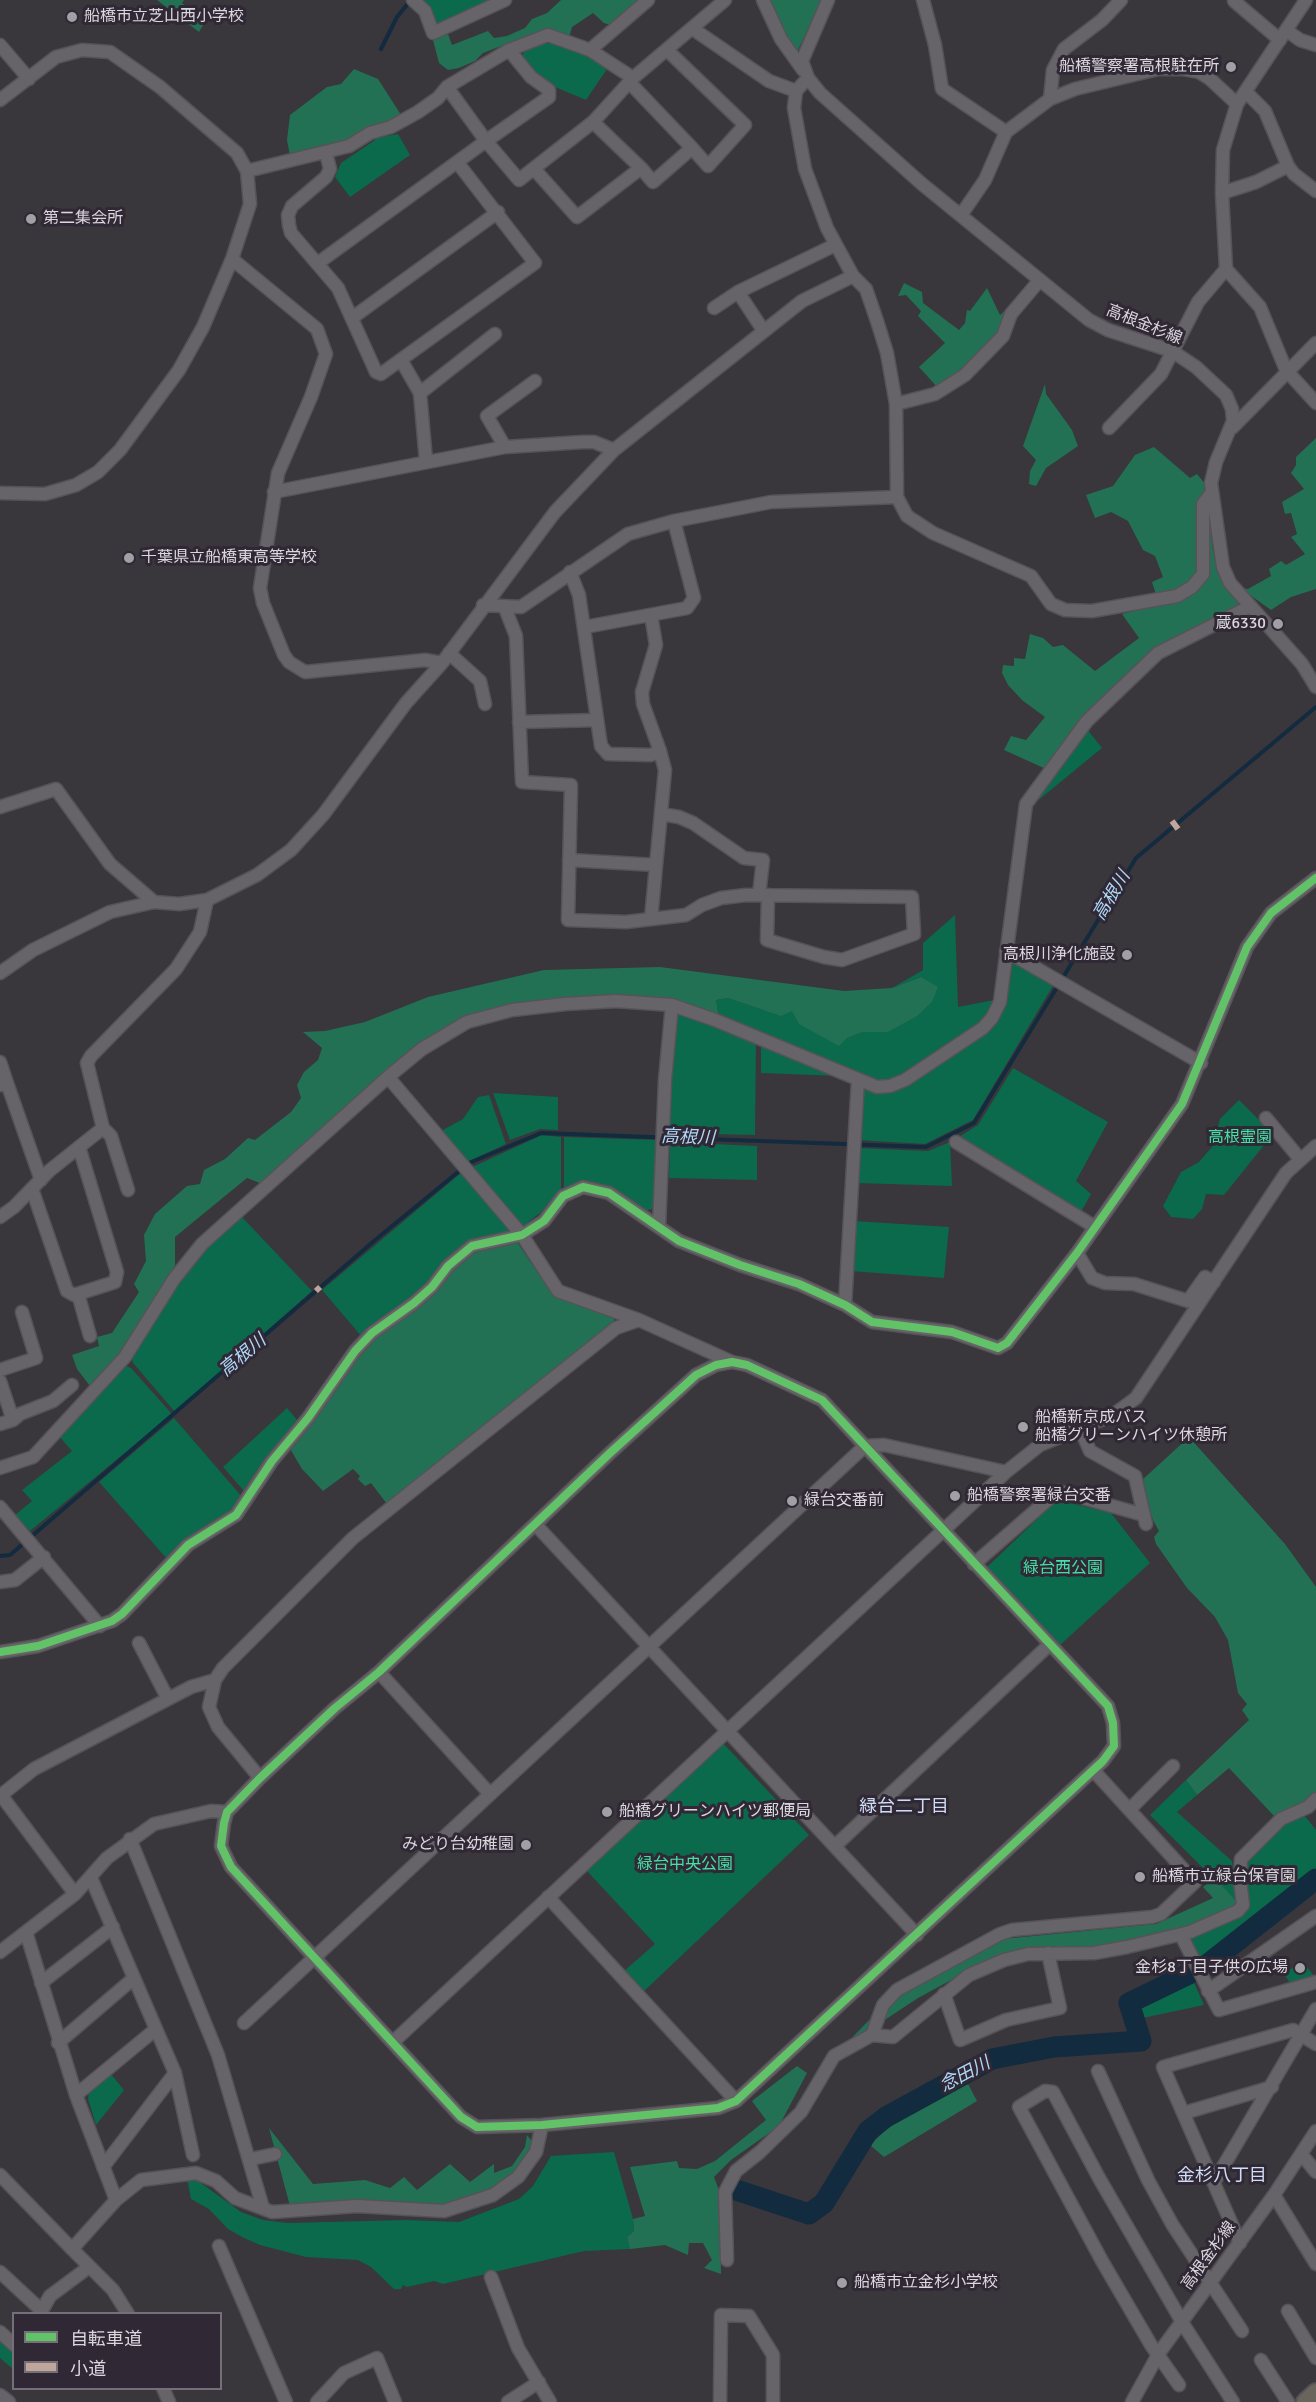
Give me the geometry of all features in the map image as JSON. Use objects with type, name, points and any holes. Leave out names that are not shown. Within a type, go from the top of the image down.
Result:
[{"type":"street","points":[[415,2],[425,11],[433,33],[505,0]]},
{"type":"street","points":[[590,50],[648,0]]},
{"type":"street","points":[[447,87],[486,141],[519,180],[535,170],[593,122],[632,80],[725,0]]},
{"type":"street","name":"高根金杉線","points":[[763,0],[781,39],[808,78],[922,184],[1089,320],[1108,330],[1172,351],[1196,367],[1226,395],[1232,408],[1232,428]]},
{"type":"street","points":[[828,0],[805,50],[808,78],[796,91],[794,108],[805,169],[835,245],[852,276],[866,288],[887,354],[896,404],[897,497],[907,516],[922,527],[1031,576],[1051,604],[1065,610],[1092,611],[1177,596],[1192,587],[1203,574],[1203,504],[1212,492]]},
{"type":"street","points":[[923,0],[935,45],[942,89],[1006,132]]},
{"type":"street","points":[[1050,99],[1053,70],[1064,49],[1102,20],[1121,0]]},
{"type":"street","points":[[1306,0],[1237,104],[1223,150],[1222,192],[1226,269],[1260,307],[1286,370],[1316,403]]},
{"type":"street","points":[[1234,1],[1283,35],[1316,45]]},
{"type":"street","points":[[693,29],[769,81],[796,91]]},
{"type":"street","points":[[247,171],[349,146],[370,133],[391,127],[438,98],[447,87],[509,50],[548,35],[590,50],[632,80],[708,166],[745,125],[667,50]]},
{"type":"street","points":[[0,45],[29,79]]},
{"type":"street","points":[[0,100],[56,57],[93,49],[110,52],[160,87],[237,153],[247,171],[250,204],[232,259],[203,327],[179,370],[108,464],[88,480],[64,489],[27,496],[0,493]]},
{"type":"street","points":[[318,262],[549,97],[549,90],[531,77],[509,50]]},
{"type":"street","points":[[962,215],[985,180],[1006,132],[1050,99],[1075,88],[1158,69],[1183,69],[1199,72],[1210,79],[1237,104]]},
{"type":"street","points":[[1246,92],[1265,111],[1293,174],[1316,191]]},
{"type":"street","points":[[593,122],[653,182],[692,148]]},
{"type":"street","points":[[327,153],[330,169],[326,177],[292,206],[288,215],[291,232],[338,288],[376,372],[381,374],[535,262],[457,162]]},
{"type":"street","points":[[1222,192],[1256,182],[1288,166]]},
{"type":"street","points":[[535,170],[577,216],[641,168]]},
{"type":"street","points":[[352,318],[498,212]]},
{"type":"street","points":[[714,308],[738,292],[835,245]]},
{"type":"street","points":[[232,259],[317,329],[326,354],[311,397],[278,472],[260,588],[266,612],[289,662],[305,672],[445,658],[480,681],[485,704]]},
{"type":"street","points":[[1109,428],[1161,374],[1198,302],[1226,269]]},
{"type":"street","points":[[0,973],[33,950],[110,912],[154,902],[179,904],[207,900],[257,875],[303,838],[406,703],[445,658],[555,512],[614,450],[802,301],[852,276]]},
{"type":"street","points":[[896,404],[935,394],[965,375],[1003,336],[1011,314],[1040,281]]},
{"type":"street","points":[[738,292],[764,330]]},
{"type":"street","points":[[420,393],[495,334]]},
{"type":"street","points":[[1316,343],[1286,370],[1232,428],[1216,462],[1212,492],[1223,567],[1230,582],[1249,607],[1295,656],[1316,687]]},
{"type":"street","points":[[401,360],[420,393],[426,461]]},
{"type":"street","points":[[505,447],[487,416],[535,381]]},
{"type":"street","points":[[274,492],[505,447],[594,442],[614,450]]},
{"type":"street","points":[[483,605],[521,607],[628,534],[674,521],[771,502],[897,497]]},
{"type":"street","points":[[585,627],[687,608],[694,598],[674,521]]},
{"type":"street","points":[[570,572],[579,595],[585,627],[601,746],[608,754],[651,755],[660,751]]},
{"type":"street","points":[[0,1468],[33,1457],[132,1348],[174,1278],[202,1244],[388,1077],[422,1049],[467,1022],[501,1013],[565,1004],[616,1000],[672,1005],[715,1020],[877,1087],[890,1086],[905,1080],[983,1028],[992,1018],[1000,1002],[1026,804],[1087,721],[1158,653],[1249,607]]},
{"type":"street","points":[[506,608],[516,636],[522,782],[570,785],[568,920],[626,922],[686,915],[702,905],[721,898],[764,895],[912,897],[914,934],[842,960],[767,940],[764,895],[762,860],[744,858],[693,823],[679,817],[661,814]]},
{"type":"street","points":[[651,615],[656,645],[642,692],[643,704],[665,770],[651,919]]},
{"type":"street","points":[[519,722],[597,720]]},
{"type":"street","points":[[0,807],[56,789],[110,864],[154,902]]},
{"type":"street","points":[[569,860],[656,865]]},
{"type":"street","points":[[0,1652],[38,1646],[99,1626],[122,1614],[188,1545],[236,1515],[272,1461],[308,1418],[356,1351],[372,1333],[414,1304],[432,1287],[448,1266],[472,1246],[522,1235],[544,1221],[563,1197],[583,1187],[609,1193],[680,1241],[740,1265],[799,1284],[845,1305],[872,1322],[952,1332],[998,1348],[1007,1343],[1077,1253],[1182,1104],[1201,1063],[1246,947],[1271,912],[1316,878]]},
{"type":"street","points":[[128,1190],[111,1136],[103,1128],[87,1064],[91,1056],[176,969],[200,932],[207,900]]},
{"type":"street","points":[[1006,951],[1201,1063]]},
{"type":"street","points":[[659,1227],[662,1137],[672,1005]]},
{"type":"street","points":[[0,1062],[3,1084],[37,1185],[67,1291],[78,1294],[115,1282],[117,1272],[79,1147]]},
{"type":"street","points":[[388,1077],[522,1235],[558,1291],[639,1320],[732,1362],[747,1365],[822,1400],[1108,1706],[1114,1746],[1093,1770],[736,2101],[718,2108],[542,2125],[477,2127],[461,2117],[243,1882],[225,1857],[220,1836],[227,1812],[335,1708],[379,1672],[696,1375],[716,1365],[732,1362]]},
{"type":"street","points":[[845,1305],[858,1080]]},
{"type":"street","points":[[1266,1118],[1300,1159]]},
{"type":"street","points":[[0,1216],[14,1207],[103,1128]]},
{"type":"street","points":[[956,1142],[1095,1227]]},
{"type":"street","points":[[393,2042],[1006,1472],[1040,1445],[1113,1415],[1136,1398],[1286,1173],[1316,1146]]},
{"type":"street","points":[[1077,1253],[1092,1278],[1104,1283],[1134,1284],[1188,1301],[1205,1277],[1214,1282]]},
{"type":"street","points":[[78,1294],[90,1336]]},
{"type":"street","points":[[0,1370],[36,1358],[22,1312]]},
{"type":"street","points":[[260,1778],[218,1727],[209,1707],[214,1680],[223,1668],[353,1538],[608,1333],[639,1320]]},
{"type":"street","points":[[0,1381],[13,1420]]},
{"type":"street","points":[[0,1424],[53,1401],[72,1385]]},
{"type":"street","points":[[974,1564],[1058,1491],[1145,1520],[1135,1476],[1090,1451],[1080,1428]]},
{"type":"street","points":[[244,2023],[865,1446],[884,1445],[1006,1472]]},
{"type":"street","points":[[1,1510],[44,1557],[99,1626]]},
{"type":"street","points":[[535,1524],[917,1935]]},
{"type":"street","points":[[0,1582],[15,1580],[44,1557]]},
{"type":"street","points":[[139,1643],[168,1699]]},
{"type":"street","points":[[835,1846],[1049,1645]]},
{"type":"street","points":[[379,1672],[490,1794]]},
{"type":"street","points":[[75,1894],[0,1796],[34,1769],[190,1687],[214,1680]]},
{"type":"street","points":[[1130,1809],[1173,1766]]},
{"type":"street","points":[[872,2035],[883,2005],[897,1990],[1000,1934],[1012,1930],[1142,1919],[1161,1914],[1195,1882],[1093,1770]]},
{"type":"street","points":[[727,2260],[725,2192],[736,2171],[760,2152],[801,2112],[834,2056],[872,2035],[893,2037],[969,1976],[1004,1960],[1028,1954],[1094,1953],[1181,1935],[1242,1909],[1241,1859],[1281,1819],[1308,1807],[1316,1799]]},
{"type":"street","points":[[0,1952],[75,1894],[92,1878],[107,1858],[130,1839],[154,1824],[211,1811],[227,1812]]},
{"type":"street","points":[[130,1839],[218,2055],[251,2160],[263,2208]]},
{"type":"street","points":[[92,1878],[175,2073],[193,2155]]},
{"type":"street","points":[[548,1897],[736,2101]]},
{"type":"street","points":[[1208,1991],[1316,1916]]},
{"type":"street","points":[[41,1983],[112,1927]]},
{"type":"street","points":[[26,1932],[58,2043],[116,2200]]},
{"type":"street","points":[[1181,1935],[1219,2010],[1316,1982]]},
{"type":"street","points":[[944,1994],[960,2040],[1006,2020],[1060,2008],[1048,1953]]},
{"type":"street","points":[[58,2043],[134,1978]]},
{"type":"street","points":[[1214,2182],[1316,2009]]},
{"type":"street","points":[[76,2096],[156,2029]]},
{"type":"street","points":[[1239,2243],[1163,2067],[1293,2030],[1316,2044]]},
{"type":"street","points":[[1098,2071],[1148,2180],[1172,2224],[1242,2331]]},
{"type":"street","points":[[103,2167],[175,2073]]},
{"type":"street","points":[[1184,2113],[1272,2087]]},
{"type":"street","points":[[1179,2385],[1102,2261],[1019,2107],[1044,2091],[1053,2092],[1099,2178],[1233,2402]]},
{"type":"street","points":[[72,2249],[116,2200],[141,2180],[196,2173],[216,2181],[236,2198],[272,2212],[357,2206],[444,2211],[479,2201],[502,2190],[526,2168],[536,2152],[542,2125]]},
{"type":"street","name":"高根金杉線","points":[[1132,2402],[1159,2353],[1274,2195],[1316,2131]]},
{"type":"street","points":[[251,2160],[275,2154]]},
{"type":"street","points":[[1302,2155],[1316,2172]]},
{"type":"street","points":[[0,2175],[113,2290],[127,2312]]},
{"type":"street","points":[[1274,2195],[1316,2264]]},
{"type":"street","points":[[219,2246],[286,2402]]},
{"type":"street","points":[[0,2272],[40,2312],[50,2296],[89,2267]]},
{"type":"street","points":[[491,2277],[518,2348],[550,2402]]},
{"type":"street","points":[[1288,2311],[1316,2358]]},
{"type":"street","points":[[720,2402],[721,2315],[749,2316],[774,2355],[773,2402]]},
{"type":"street","points":[[0,2332],[12,2343]]},
{"type":"street","points":[[317,2402],[344,2373],[377,2358],[395,2402]]},
{"type":"street","points":[[1261,2360],[1288,2402]]},
{"type":"street","points":[[507,2402],[539,2382]]},
{"type":"street","points":[[0,2395],[9,2402]]},
{"type":"green space","points":[[157,0],[184,0],[182,3],[205,22],[199,32]]},
{"type":"green space","points":[[417,0],[497,0],[434,29]]},
{"type":"green space","points":[[561,0],[640,0],[614,26],[604,23],[593,13],[572,27],[569,38],[543,30],[483,53],[475,61],[459,68],[448,70],[439,63],[433,40],[448,34],[452,45],[488,31],[494,38],[507,36],[525,28],[532,19],[547,13]]},
{"type":"green space","points":[[766,0],[822,0],[797,52],[793,51]]},
{"type":"green space","points":[[544,43],[557,44],[609,66],[586,100],[555,87],[539,75],[522,56],[525,50]]},
{"type":"green space","points":[[354,69],[378,79],[403,118],[351,142],[290,156],[287,140],[290,115],[327,87],[341,84]]},
{"type":"green space","points":[[398,134],[410,155],[350,197],[335,177],[341,163],[378,138]]},
{"type":"green space","points":[[904,283],[922,292],[923,303],[959,330],[965,323],[967,310],[970,311],[987,288],[1000,315],[1005,311],[1002,332],[963,372],[938,388],[919,367],[945,343],[918,316],[921,311],[906,295],[898,296]]},
{"type":"green space","points":[[1045,384],[1046,394],[1072,430],[1078,446],[1046,468],[1036,486],[1029,484],[1030,471],[1036,460],[1023,446]]},
{"type":"green space","points":[[1316,438],[1316,589],[1291,597],[1271,610],[1240,588],[1248,589],[1271,576],[1269,569],[1281,561],[1286,565],[1305,554],[1291,537],[1297,534],[1291,513],[1285,514],[1282,502],[1304,489],[1291,473],[1296,465],[1296,457]]},
{"type":"green space","points":[[1154,447],[1190,478],[1197,474],[1206,485],[1213,551],[1224,584],[1241,607],[1154,651],[1046,769],[1004,750],[1011,736],[1026,740],[1045,717],[1022,700],[1008,685],[1002,673],[1003,665],[1014,666],[1014,658],[1025,659],[1030,634],[1043,638],[1053,647],[1063,645],[1095,671],[1139,638],[1122,614],[1159,604],[1152,582],[1163,577],[1155,556],[1143,550],[1128,521],[1111,512],[1095,518],[1086,495],[1113,486],[1135,455]]},
{"type":"green space","points":[[1087,729],[1102,748],[1030,807]]},
{"type":"green space","points":[[955,915],[958,1007],[994,1000],[987,1017],[890,1081],[877,1083],[719,1018],[716,1000],[728,998],[764,1010],[792,1011],[847,1038],[863,1032],[888,1032],[921,977],[892,988],[923,970],[923,943]]},
{"type":"green space","points":[[1010,958],[1054,984],[973,1120],[925,1144],[858,1140],[861,1086],[879,1091],[984,1033]]},
{"type":"green space","points":[[660,967],[844,991],[892,988],[921,977],[938,987],[932,1002],[917,1016],[888,1032],[863,1032],[847,1038],[839,1046],[799,1024],[792,1011],[781,1016],[728,998],[716,1000],[719,1018],[673,1000],[465,1019],[385,1074],[260,1183],[247,1178],[175,1237],[175,1266],[120,1358],[90,1386],[77,1369],[72,1355],[99,1346],[97,1337],[112,1333],[139,1292],[134,1284],[146,1261],[144,1235],[155,1214],[187,1186],[200,1184],[204,1170],[225,1159],[248,1138],[255,1140],[291,1112],[301,1098],[297,1085],[304,1072],[318,1060],[322,1048],[303,1032],[325,1031],[365,1022],[428,997],[544,970]]},
{"type":"green space","points":[[677,1012],[756,1043],[755,1135],[668,1133]]},
{"type":"green space","points":[[761,1045],[841,1076],[761,1073]]},
{"type":"green space","points":[[1013,1068],[1108,1122],[1076,1181],[1091,1194],[1081,1212],[957,1138],[978,1125]]},
{"type":"green space","points":[[493,1093],[558,1097],[558,1130],[540,1129],[510,1140]]},
{"type":"green space","points":[[489,1095],[506,1144],[465,1163],[441,1131],[463,1119],[478,1097]]},
{"type":"green space","name":"高根霊園","points":[[1239,1100],[1273,1134],[1224,1195],[1206,1194],[1202,1209],[1193,1219],[1171,1217],[1163,1206],[1181,1172],[1199,1162],[1212,1147],[1220,1119]]},
{"type":"green space","points":[[542,1135],[561,1137],[561,1190],[540,1213],[519,1229],[470,1168]]},
{"type":"green space","points":[[564,1137],[658,1140],[656,1208],[644,1211],[610,1190],[564,1189]]},
{"type":"green space","points":[[670,1142],[757,1146],[757,1180],[669,1178]]},
{"type":"green space","points":[[950,1142],[952,1186],[856,1183],[858,1148],[928,1151]]},
{"type":"green space","points":[[462,1172],[511,1233],[469,1243],[429,1285],[362,1337],[322,1290]]},
{"type":"green space","points":[[241,1216],[312,1291],[175,1412],[133,1363],[131,1355],[184,1273]]},
{"type":"green space","points":[[854,1221],[949,1227],[944,1278],[850,1271]]},
{"type":"green space","points":[[517,1242],[551,1292],[615,1315],[614,1321],[387,1504],[371,1483],[365,1486],[358,1479],[360,1476],[353,1469],[323,1491],[302,1469],[289,1447],[373,1337],[474,1253]]},
{"type":"green space","points":[[122,1364],[131,1368],[172,1414],[30,1531],[15,1515],[32,1501],[22,1490],[72,1451],[58,1435]]},
{"type":"green space","points":[[287,1408],[298,1421],[246,1492],[244,1491],[223,1467]]},
{"type":"green space","points":[[174,1418],[243,1498],[242,1503],[168,1560],[99,1482]]},
{"type":"green space","points":[[1189,1437],[1285,1544],[1316,1587],[1316,1794],[1305,1804],[1275,1817],[1229,1768],[1197,1795],[1186,1780],[1249,1720],[1242,1710],[1247,1704],[1238,1693],[1228,1640],[1215,1617],[1187,1588],[1156,1544],[1154,1537],[1159,1531],[1153,1520],[1141,1481]]},
{"type":"green space","name":"緑台西公園","points":[[1057,1500],[1111,1513],[1150,1563],[1060,1645],[985,1569]]},
{"type":"green space","name":"緑台中央公園","points":[[722,1742],[809,1835],[642,1993],[624,1971],[655,1944],[586,1870]]},
{"type":"green space","points":[[1186,1780],[1197,1795],[1177,1812],[1232,1861],[1235,1900],[1150,1815]]},
{"type":"green space","points":[[1305,1816],[1316,1830],[1316,1881],[1199,1967],[1186,1939],[1239,1914],[1247,1860],[1284,1825]]},
{"type":"green space","points":[[1215,1878],[1235,1900],[1235,1908],[1189,1928],[1093,1949],[1028,1949],[966,1972],[918,1998],[868,2031],[795,2107],[815,2076],[872,2017],[899,1994],[1003,1939],[1156,1924],[1213,1898],[1203,1887]]},
{"type":"green space","name":"金杉8丁目子供の広場","points":[[1302,1961],[1315,1977],[1290,1983],[1284,1974]]},
{"type":"green space","points":[[1192,1978],[1204,2005],[1138,2019],[1132,2006]]},
{"type":"green space","points":[[797,2066],[807,2073],[779,2126],[731,2160],[714,2177],[720,2193],[721,2274],[704,2268],[712,2260],[703,2243],[689,2243],[688,2255],[665,2245],[630,2249],[627,2237],[634,2231],[633,2219],[645,2216],[630,2167],[677,2161],[679,2168],[697,2169],[715,2161],[766,2120],[752,2101]]},
{"type":"green space","points":[[110,2073],[124,2090],[96,2125],[88,2099],[89,2091]]},
{"type":"green space","points":[[966,2080],[977,2101],[884,2157],[870,2145],[892,2124]]},
{"type":"green space","points":[[269,2128],[313,2184],[365,2180],[390,2188],[404,2177],[417,2190],[450,2164],[470,2182],[494,2164],[494,2173],[512,2166],[525,2147],[527,2135],[531,2140],[531,2152],[516,2175],[477,2198],[440,2206],[290,2206]]},
{"type":"green space","points":[[614,2152],[633,2219],[634,2231],[627,2237],[630,2249],[584,2251],[443,2284],[434,2281],[407,2287],[403,2285],[401,2289],[394,2289],[371,2267],[358,2260],[306,2257],[260,2245],[242,2237],[228,2229],[209,2209],[191,2199],[187,2178],[194,2178],[241,2212],[263,2220],[288,2223],[406,2220],[459,2222],[519,2199],[533,2186],[551,2156]]},
{"type":"green space","points":[[0,2337],[12,2349],[12,2368],[0,2358]]},
{"type":"waterway","points":[[381,49],[397,17],[410,1]]},
{"type":"waterway","name":"高根川","points":[[0,1556],[10,1555],[374,1241],[469,1163],[541,1133],[926,1147],[974,1123],[1136,858],[1316,707]]},
{"type":"waterway","name":"念田川","points":[[1208,1964],[1316,1879]]},
{"type":"waterway","name":"念田川","points":[[733,2189],[809,2214],[824,2203],[868,2131],[886,2117],[992,2059],[1054,2047],[1141,2041],[1129,2003],[1195,1971]]},
{"type":"marked path","points":[[1172,821],[1178,829]]},
{"type":"marked path","points":[[316,1287],[320,1291]]},
{"type":"cycle path","points":[[0,1652],[38,1646],[112,1621],[122,1614],[188,1545],[236,1515],[272,1461],[308,1418],[355,1351],[372,1333],[414,1303],[432,1287],[448,1266],[472,1246],[522,1235],[544,1221],[563,1196],[583,1187],[609,1193],[679,1241],[740,1265],[799,1284],[845,1305],[872,1322],[952,1332],[998,1348],[1007,1343],[1077,1253],[1182,1104],[1247,947],[1271,913],[1316,878]]},
{"type":"cycle path","points":[[732,1362],[747,1365],[822,1400],[1108,1706],[1113,1723],[1114,1746],[1103,1761],[736,2101],[718,2108],[542,2125],[477,2127],[461,2117],[231,1867],[221,1846],[227,1812],[335,1708],[379,1672],[610,1453],[696,1375],[716,1365],[732,1362]]},
{"type":"place","name":"船橋市立芝山西小学校","points":[[72,17]]},
{"type":"place","name":"船橋警察署高根駐在所","points":[[1231,67]]},
{"type":"place","name":"第二集会所","points":[[31,219]]},
{"type":"place","name":"千葉県立船橋東高等学校","points":[[129,558]]},
{"type":"place","name":"蔵6330","points":[[1278,624]]},
{"type":"place","name":"高根川浄化施設","points":[[1127,955]]},
{"type":"place","name":"船橋新京成バス 船橋グリーンハイツ休憩所","points":[[1023,1427]]},
{"type":"place","name":"船橋警察署緑台交番","points":[[955,1496]]},
{"type":"place","name":"緑台交番前","points":[[792,1501]]},
{"type":"place","name":"船橋グリーンハイツ郵便局","points":[[607,1812]]},
{"type":"place","name":"みどり台幼稚園","points":[[526,1845]]},
{"type":"place","name":"船橋市立緑台保育園","points":[[1140,1877]]},
{"type":"place","name":"金杉8丁目子供の広場","points":[[1300,1968]]},
{"type":"place","name":"船橋市立金杉小学校","points":[[842,2283]]},
{"type":"district","name":"緑台二丁目","points":[[904,1807]]},
{"type":"district","name":"金杉八丁目","points":[[1222,2176]]}]
